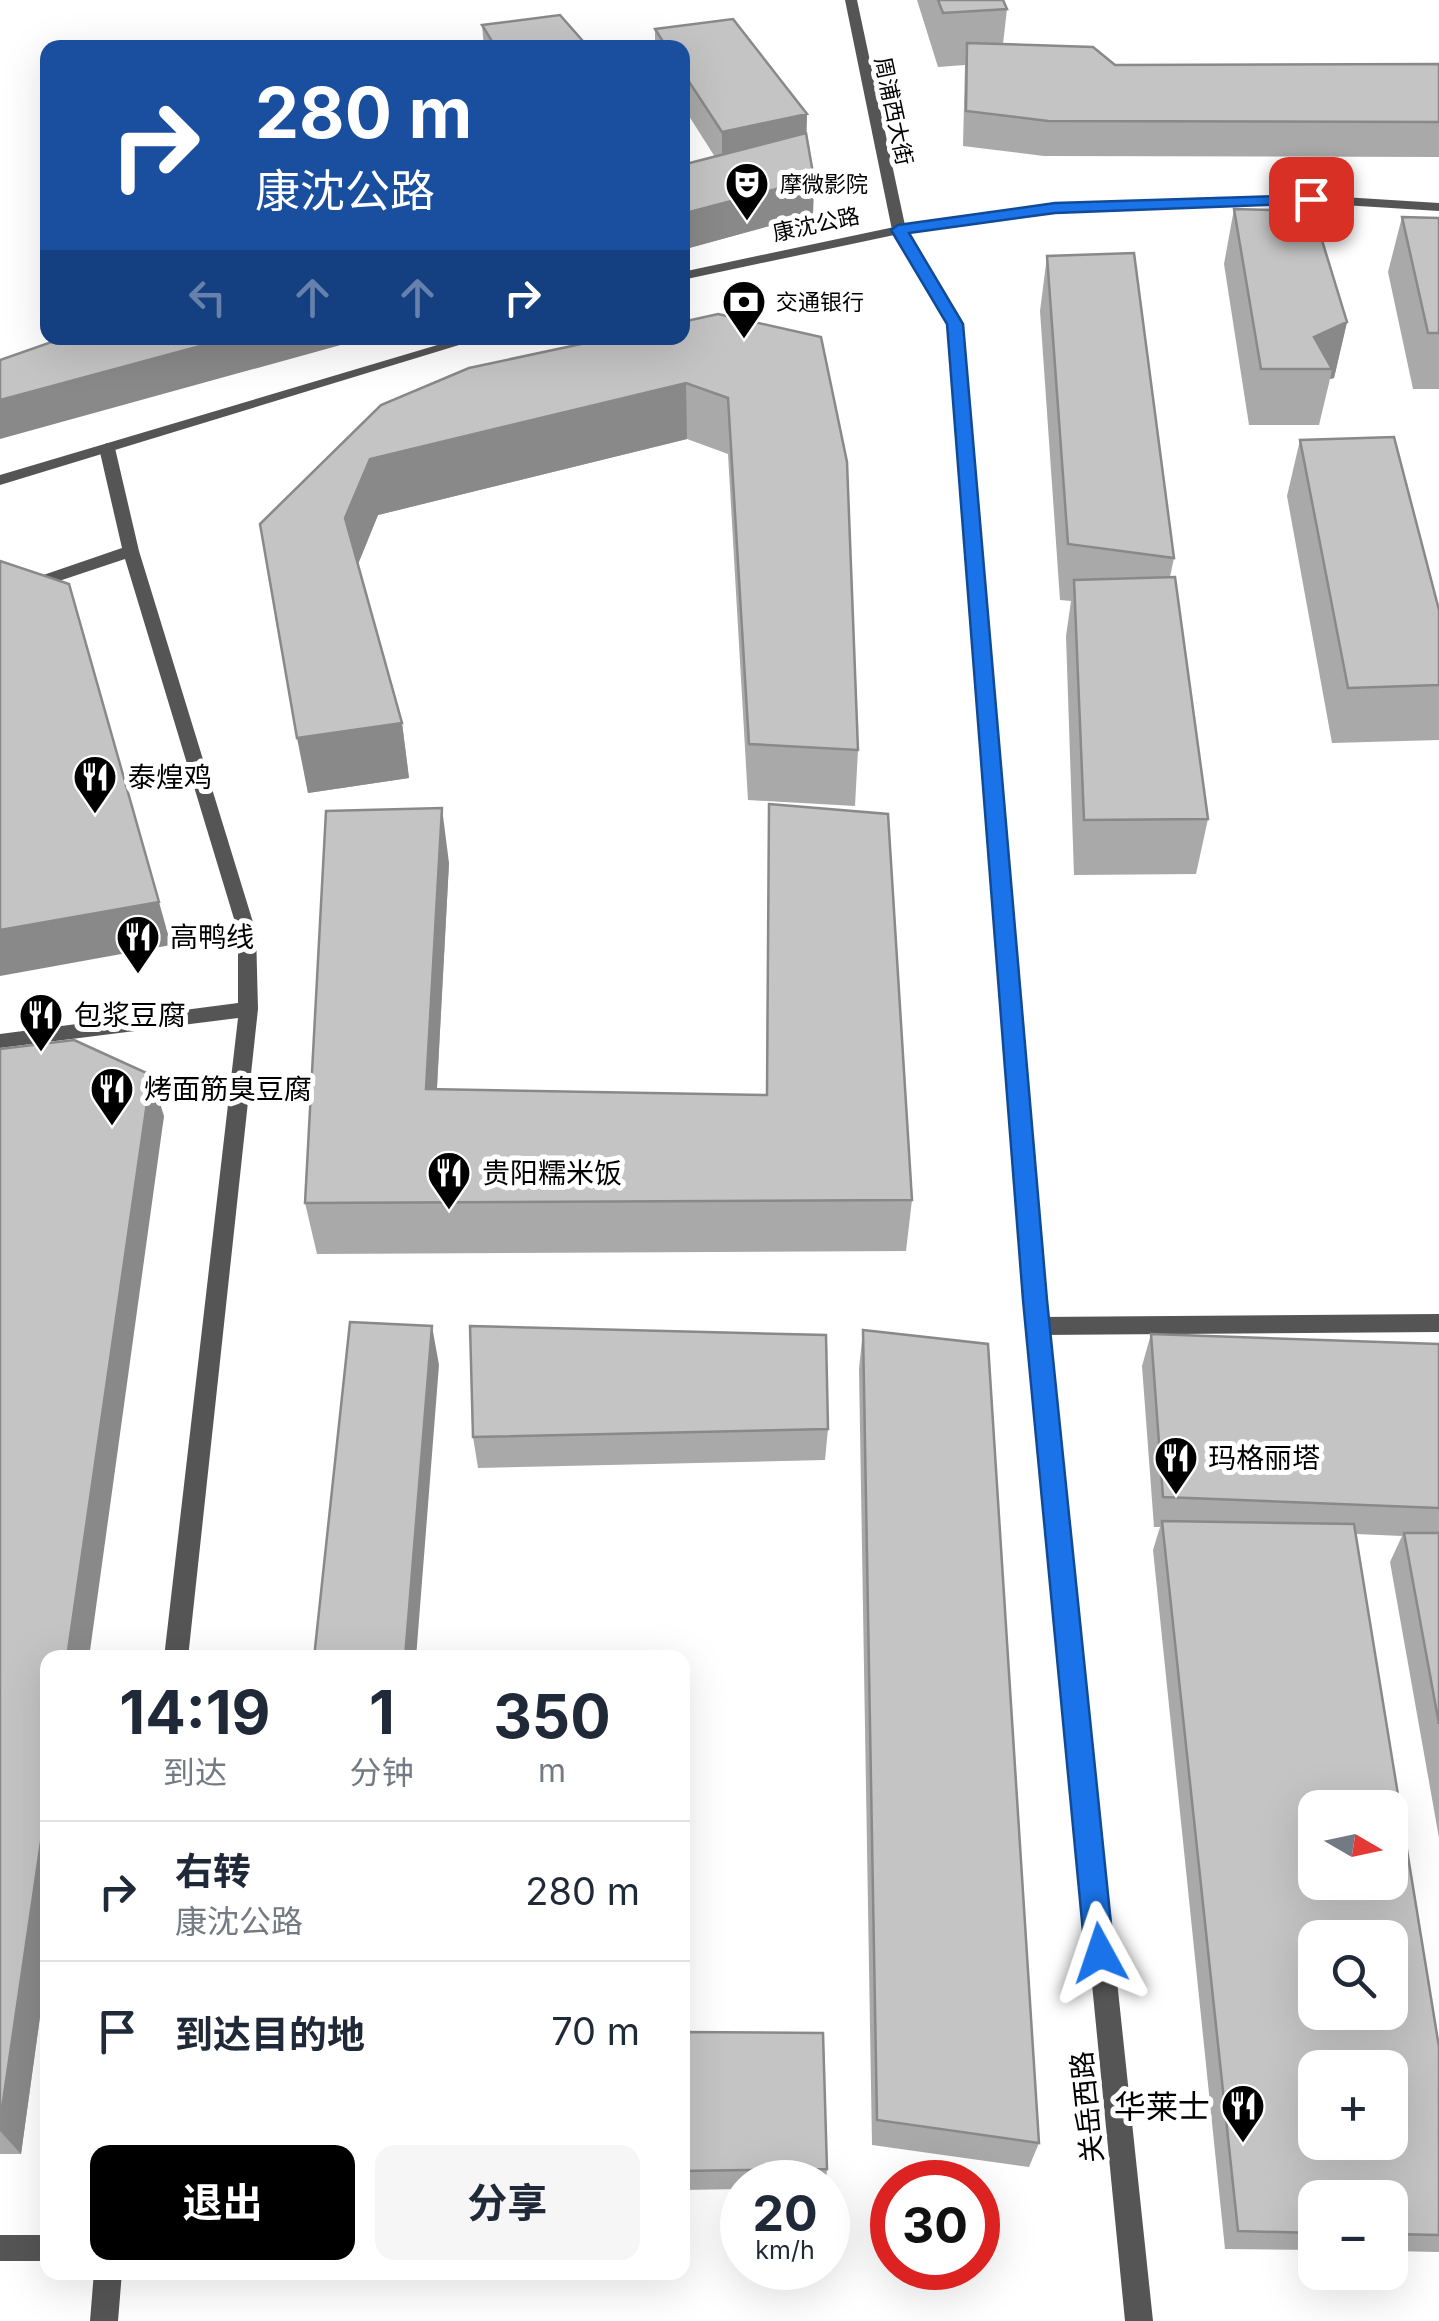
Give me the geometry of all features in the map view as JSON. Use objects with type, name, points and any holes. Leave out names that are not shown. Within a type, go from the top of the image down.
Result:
[{"type":"street","name":"周浦西大街","points":[[851,0],[898,230]]},
{"type":"street","name":"康沈公路","points":[[690,274],[898,230],[1055,208],[1311,199],[1439,206]]},
{"type":"street","name":"关岳西路","points":[[898,230],[955,324],[1038,1326],[1126,2228],[1139,2321]]},
{"type":"street","points":[[0,480],[453,345]]},
{"type":"street","points":[[107,448],[131,551],[247,932],[248,1009],[177,1650]]},
{"type":"street","points":[[15,591],[131,551]]},
{"type":"street","points":[[0,1041],[248,1009]]},
{"type":"street","points":[[1038,1326],[1439,1323]]},
{"type":"street","points":[[0,2248],[40,2248]]},
{"type":"street","points":[[104,2321],[107,2280]]},
{"type":"building","points":[[938,0],[1003,0],[1007,9],[943,13]]},
{"type":"building","points":[[560,15],[582,40],[491,40],[482,25]]},
{"type":"building","points":[[733,19],[807,114],[722,132],[690,83],[690,40],[662,40],[655,29]]},
{"type":"building","points":[[967,43],[1093,47],[1115,65],[1439,64],[1439,122],[1048,121],[966,111]]},
{"type":"building","points":[[806,133],[814,179],[690,212],[690,163]]},
{"type":"building","points":[[1234,209],[1313,211],[1347,322],[1314,337],[1332,369],[1261,369]]},
{"type":"building","points":[[1402,217],[1439,218],[1439,333],[1428,333]]},
{"type":"building","points":[[1134,253],[1174,558],[1068,544],[1047,256]]},
{"type":"building","points":[[718,314],[821,337],[847,462],[858,750],[749,744],[728,398],[686,383],[370,459],[345,518],[402,723],[297,738],[260,524],[381,405],[469,368],[576,345],[690,345],[690,320]]},
{"type":"building","points":[[43,345],[204,345],[0,400],[0,360]]},
{"type":"building","points":[[1394,437],[1439,610],[1439,685],[1348,688],[1300,440]]},
{"type":"building","points":[[0,561],[69,584],[159,902],[0,930]]},
{"type":"building","points":[[1175,577],[1208,819],[1084,820],[1074,580]]},
{"type":"building","points":[[769,804],[888,814],[912,1200],[305,1203],[326,811],[442,808],[426,1089],[767,1095]]},
{"type":"building","points":[[74,1040],[151,1075],[68,1650],[40,1650],[40,1849],[0,2122],[0,1049]]},
{"type":"building","points":[[350,1322],[432,1326],[406,1650],[315,1650]]},
{"type":"building","points":[[470,1326],[826,1335],[828,1429],[473,1437]]},
{"type":"building","points":[[863,1330],[988,1344],[1039,2143],[877,2120]]},
{"type":"building","points":[[1151,1334],[1439,1344],[1439,1508],[1163,1497]]},
{"type":"building","points":[[1162,1521],[1354,1524],[1397,1790],[1298,1790],[1298,1900],[1408,1900],[1408,1856],[1439,2047],[1439,2235],[1408,2234],[1408,2180],[1298,2180],[1298,2233],[1238,2231]]},
{"type":"building","points":[[1404,1533],[1439,1533],[1439,1724]]},
{"type":"building","points":[[690,2032],[823,2033],[827,2160],[720,2160],[720,2170],[690,2171]]},
{"type":"place","name":"摩微影院","points":[[747,222]]},
{"type":"place","name":"交通银行","points":[[744,340]]},
{"type":"place","name":"泰煌鸡","points":[[95,815]]},
{"type":"place","name":"高鸭线","points":[[138,975]]},
{"type":"place","name":"包浆豆腐","points":[[41,1053]]},
{"type":"place","name":"烤面筋臭豆腐","points":[[112,1127]]},
{"type":"place","name":"贵阳糯米饭","points":[[449,1211]]},
{"type":"place","name":"玛格丽塔","points":[[1176,1496]]},
{"type":"place","name":"华莱士","points":[[1243,2144]]},
{"type":"route","points":[[1100,1953],[1035,1300],[955,324],[898,230],[1055,208],[1311,199]]}]
